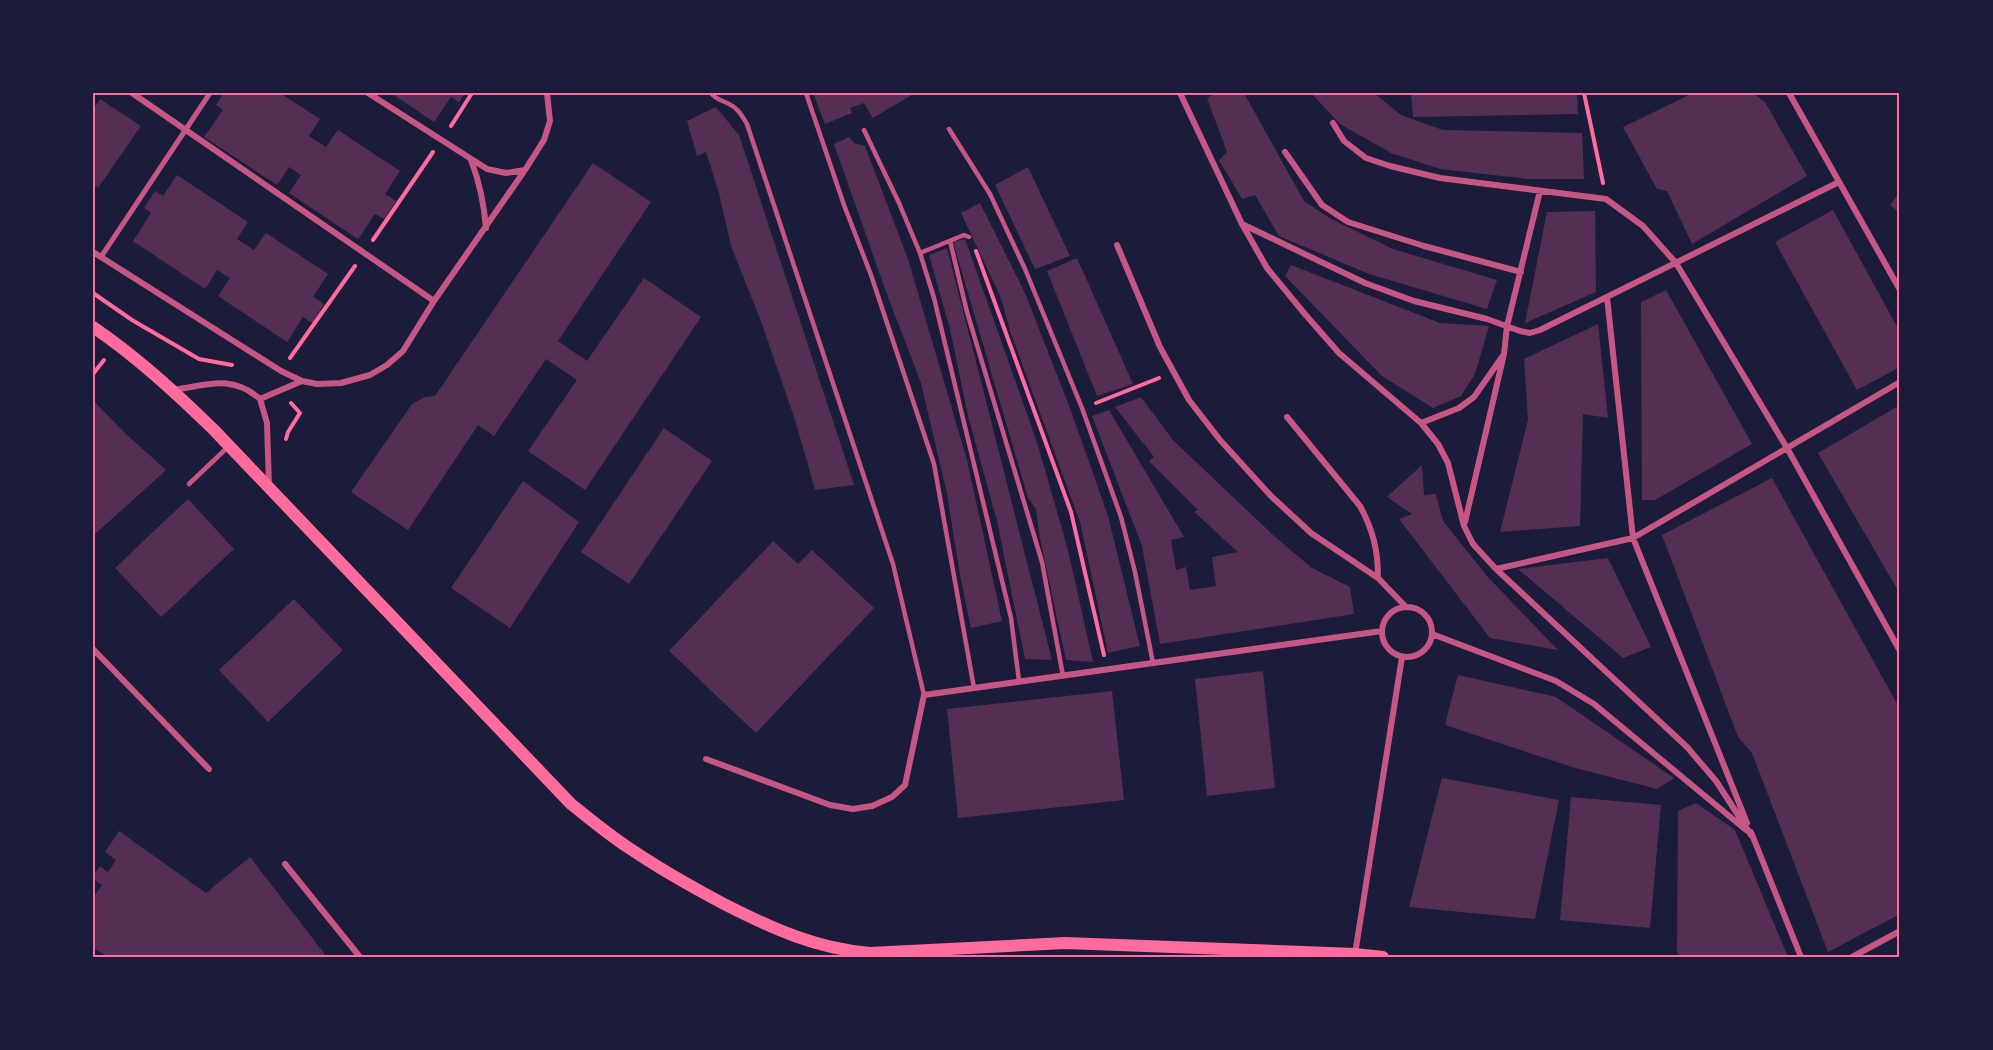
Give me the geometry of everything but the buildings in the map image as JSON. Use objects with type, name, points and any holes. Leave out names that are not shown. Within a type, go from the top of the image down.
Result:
[{"type":"main road","points":[[93,327],[173,390],[214,430],[571,804],[628,848],[686,884],[768,926],[809,942],[849,952],[870,953],[1065,943],[1383,957]]},
{"type":"street","points":[[132,93],[434,301]]},
{"type":"street","points":[[101,257],[210,93]]},
{"type":"street","points":[[368,93],[488,169],[506,173],[525,170]]},
{"type":"street","points":[[93,252],[281,371],[302,381],[317,384],[341,383],[370,375],[387,365],[403,351],[434,301],[544,140],[550,120],[548,93]]},
{"type":"street","points":[[1180,93],[1242,224],[1267,268],[1339,353],[1421,423],[1438,444],[1448,463],[1464,526],[1473,544],[1496,569],[1687,747],[1716,781],[1751,835]]},
{"type":"street","points":[[1789,93],[1900,290]]},
{"type":"street","points":[[1333,123],[1344,141],[1366,158],[1390,166],[1440,178],[1606,198],[1643,226],[1676,263],[1787,448],[1900,651]]},
{"type":"street","points":[[1285,152],[1322,205],[1348,222],[1424,246],[1521,272]]},
{"type":"street","points":[[471,160],[482,193],[486,228]]},
{"type":"street","points":[[1242,224],[1365,283],[1414,301],[1487,319],[1530,333],[1608,297],[1839,182]]},
{"type":"street","points":[[1464,526],[1539,191]]},
{"type":"street","points":[[1117,245],[1160,347],[1189,400],[1214,432],[1271,496],[1311,533],[1378,578],[1395,593],[1406,607]]},
{"type":"street","points":[[1608,297],[1633,538],[1801,957]]},
{"type":"street","points":[[1421,423],[1458,408],[1474,396],[1504,354]]},
{"type":"street","points":[[260,399],[302,381]]},
{"type":"street","points":[[1496,569],[1633,538],[1900,382]]},
{"type":"street","points":[[173,390],[227,383],[245,388],[260,399],[267,423],[269,488]]},
{"type":"street","points":[[1287,417],[1360,506],[1376,540],[1378,578]]},
{"type":"street","points":[[1406,607],[1415,608],[1428,618],[1432,634],[1425,649],[1411,657],[1402,657],[1390,650],[1385,645],[1382,631],[1392,611],[1406,607]]},
{"type":"street","points":[[706,759],[830,805],[853,809],[872,806],[892,797],[905,785],[924,694],[1382,631]]},
{"type":"street","points":[[1432,634],[1556,681],[1594,704],[1751,835]]},
{"type":"street","points":[[93,649],[209,769]]},
{"type":"street","points":[[1355,954],[1402,657]]},
{"type":"street","points":[[285,864],[360,957]]},
{"type":"street","points":[[1852,957],[1900,931]]},
{"type":"lane","points":[[711,93],[715,99],[738,110],[747,124],[893,564],[924,694]]},
{"type":"lane","points":[[806,93],[871,275],[934,464],[974,688]]},
{"type":"lane","points":[[949,129],[990,194],[1025,269],[1082,408],[1120,518],[1135,572],[1153,663]]},
{"type":"lane","points":[[864,130],[920,253],[939,319],[1011,618],[1019,681]]},
{"type":"lane","points":[[920,253],[963,236],[969,237]]},
{"type":"lane","points":[[950,241],[967,312],[1042,562],[1063,676]]},
{"type":"lane","points":[[189,483],[229,446]]},
{"type":"path","points":[[281,371],[472,93]]},
{"type":"path","points":[[1584,93],[1606,198]]},
{"type":"path","points":[[969,237],[973,242],[1071,512],[1107,669]]},
{"type":"path","points":[[1082,408],[1174,373]]}]
